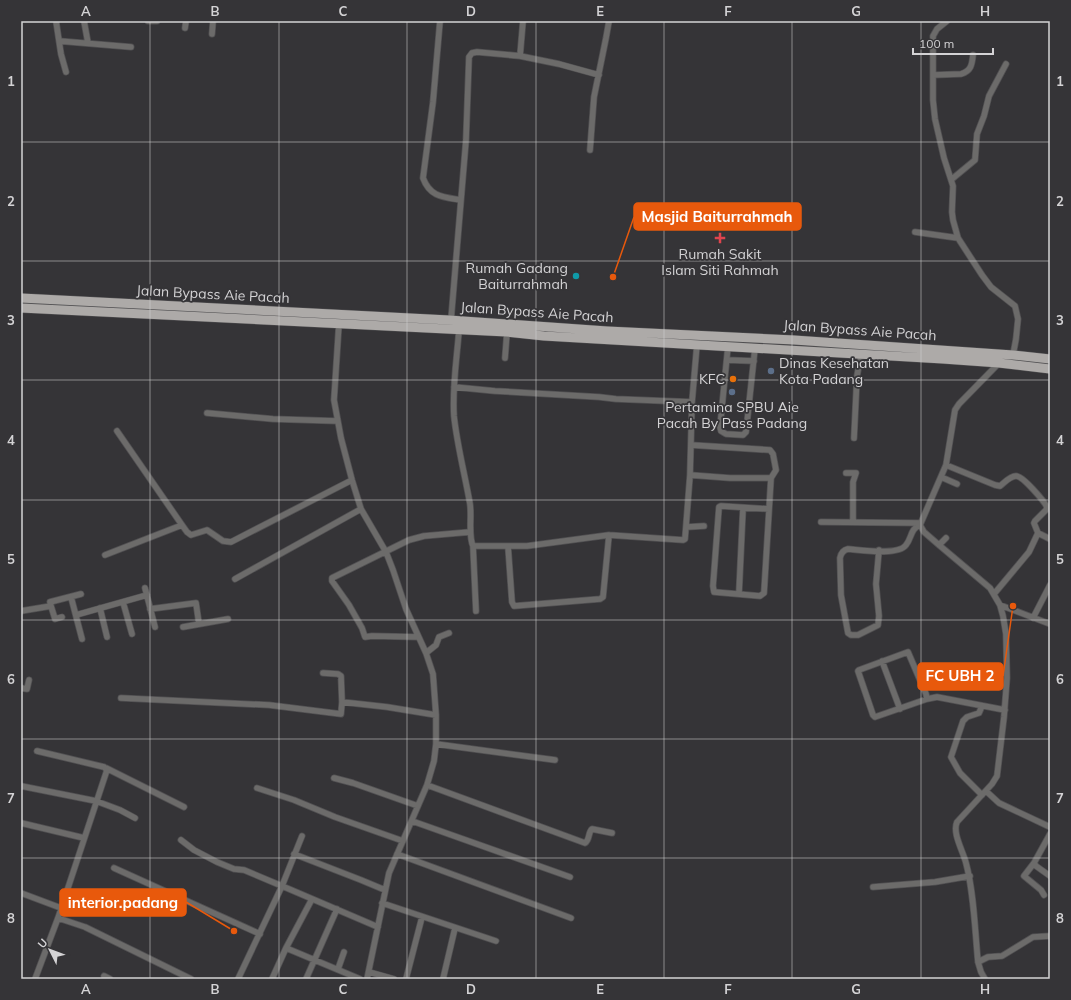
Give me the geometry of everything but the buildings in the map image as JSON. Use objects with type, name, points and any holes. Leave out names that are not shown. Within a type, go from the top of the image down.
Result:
[{"type":"highway","name":"Jalan Bypass Aie Pacah","points":[[21,298],[451,320],[534,330],[794,340],[944,355],[1013,355],[1050,359]]},
{"type":"highway","points":[[56,310],[57,300]]},
{"type":"highway","points":[[21,308],[459,330],[507,332],[534,330],[755,348],[861,354],[944,355],[1050,369]]},
{"type":"street","points":[[56,21],[61,54],[66,72]]},
{"type":"street","points":[[84,21],[88,43]]},
{"type":"street","points":[[148,21],[157,21]]},
{"type":"street","points":[[185,28],[186,21]]},
{"type":"street","points":[[212,34],[214,21]]},
{"type":"street","points":[[440,21],[433,102],[423,178],[426,187],[431,192],[441,197],[460,200]]},
{"type":"street","points":[[520,56],[523,21]]},
{"type":"street","points":[[590,150],[594,96],[608,21]]},
{"type":"street","points":[[947,21],[937,29],[933,36],[933,75],[935,119],[944,158],[953,186],[952,212],[958,238],[982,275],[991,287],[1015,306],[1018,319],[1013,355]]},
{"type":"street","points":[[59,41],[131,47]]},
{"type":"street","points":[[451,320],[466,140],[468,62],[470,55],[477,52],[520,56],[599,74]]},
{"type":"street","points":[[933,75],[965,73],[970,69],[973,55]]},
{"type":"street","points":[[952,179],[975,160],[977,134],[984,116],[989,96],[1006,64]]},
{"type":"street","points":[[915,232],[958,238]]},
{"type":"street","points":[[339,323],[334,400],[337,421],[361,509],[386,552],[406,609],[426,653],[433,674],[436,715],[436,744],[434,761],[427,785],[389,873],[367,979]]},
{"type":"street","points":[[459,330],[454,387],[454,417],[470,505],[470,532],[473,546],[476,611]]},
{"type":"street","points":[[505,358],[507,332]]},
{"type":"street","points":[[473,546],[527,546],[609,534],[683,540],[686,538],[690,475],[692,402],[697,344]]},
{"type":"street","points":[[728,346],[720,427],[720,432],[726,434],[743,435],[746,432],[755,348]]},
{"type":"street","points":[[854,438],[857,376],[861,354]]},
{"type":"street","points":[[727,360],[754,361]]},
{"type":"street","points":[[879,550],[876,584],[879,616],[878,625],[858,635],[851,635],[848,633],[841,595],[841,554],[845,549],[901,550],[908,544],[910,534],[915,527],[920,524],[946,464],[955,410],[999,363]]},
{"type":"street","points":[[454,387],[599,397],[616,400],[692,402]]},
{"type":"street","points":[[207,413],[273,419],[337,421]]},
{"type":"street","points":[[117,431],[187,532],[191,534],[207,530],[223,541],[231,542],[352,480]]},
{"type":"street","points":[[691,445],[770,450],[773,454],[776,470],[771,478],[764,593],[763,595],[714,592],[713,586],[719,508],[721,506],[769,509]]},
{"type":"street","points":[[946,464],[1000,486],[1014,476],[1020,477],[1048,507],[1034,523],[1038,533],[1050,539]]},
{"type":"street","points":[[846,473],[856,473],[854,482],[853,522]]},
{"type":"street","points":[[690,475],[730,478],[771,478]]},
{"type":"street","points":[[941,477],[957,484]]},
{"type":"street","points":[[739,593],[743,508]]},
{"type":"street","points":[[236,579],[361,509]]},
{"type":"street","points":[[821,522],[920,524]]},
{"type":"street","points":[[920,524],[924,532],[939,546],[990,588],[1000,605],[1005,623],[1007,678],[1000,763],[997,776],[995,781],[957,822],[955,827],[956,836],[970,876],[978,962],[985,979]]},
{"type":"street","points":[[105,555],[182,525]]},
{"type":"street","points":[[686,527],[704,526]]},
{"type":"street","points":[[418,637],[364,637],[362,628],[349,605],[332,581],[334,577],[409,540],[424,536],[470,532]]},
{"type":"street","points":[[994,594],[1029,552],[1038,533]]},
{"type":"street","points":[[508,546],[512,602],[514,606],[600,600],[603,597],[609,534]]},
{"type":"street","points":[[939,546],[946,538]]},
{"type":"street","points":[[1033,618],[1050,585]]},
{"type":"street","points":[[144,588],[155,627]]},
{"type":"street","points":[[62,617],[55,619],[50,602],[81,594]]},
{"type":"street","points":[[76,615],[147,595]]},
{"type":"street","points":[[71,597],[82,638]]},
{"type":"street","points":[[123,602],[132,634]]},
{"type":"street","points":[[150,609],[196,603],[199,624]]},
{"type":"street","points":[[1000,605],[1050,624]]},
{"type":"street","points":[[21,611],[51,606]]},
{"type":"street","points":[[100,608],[107,637]]},
{"type":"street","points":[[183,626],[228,619]]},
{"type":"street","points":[[426,653],[434,647],[439,637],[449,632]]},
{"type":"street","points":[[927,699],[908,652],[859,670],[858,672],[873,715],[877,718],[927,699],[938,697],[1005,710]]},
{"type":"street","points":[[882,661],[900,709]]},
{"type":"street","points":[[121,698],[269,705],[341,714],[341,676],[338,674],[323,673]]},
{"type":"street","points":[[21,688],[27,689],[29,680]]},
{"type":"street","points":[[342,702],[387,707],[436,715]]},
{"type":"street","points":[[982,706],[979,713],[966,717],[963,721],[952,757],[960,773],[984,793],[998,802],[1050,827]]},
{"type":"street","points":[[436,744],[555,760]]},
{"type":"street","points":[[37,751],[104,766],[184,807]]},
{"type":"street","points":[[35,979],[58,918],[106,768]]},
{"type":"street","points":[[334,778],[418,806]]},
{"type":"street","points":[[427,785],[585,843],[588,841],[590,830],[592,829],[612,833]]},
{"type":"street","points":[[21,786],[96,801],[120,810],[135,818]]},
{"type":"street","points":[[257,788],[294,800],[335,817],[403,841]]},
{"type":"street","points":[[412,821],[570,876]]},
{"type":"street","points":[[21,823],[84,838]]},
{"type":"street","points":[[1044,895],[1041,890],[1024,876],[1050,834]]},
{"type":"street","points":[[238,979],[282,886],[302,836]]},
{"type":"street","points":[[181,840],[194,850],[216,862],[234,869],[244,870],[378,927]]},
{"type":"street","points":[[294,854],[385,890]]},
{"type":"street","points":[[396,854],[571,918]]},
{"type":"street","points":[[1034,862],[1036,866],[1050,876]]},
{"type":"street","points":[[114,868],[260,934]]},
{"type":"street","points":[[873,887],[935,882],[970,876]]},
{"type":"street","points":[[21,894],[61,908]]},
{"type":"street","points":[[272,979],[286,948],[312,899]]},
{"type":"street","points":[[382,903],[496,941]]},
{"type":"street","points":[[306,979],[336,909]]},
{"type":"street","points":[[406,979],[422,917]]},
{"type":"street","points":[[58,918],[85,927],[191,979]]},
{"type":"street","points":[[443,979],[455,928]]},
{"type":"street","points":[[978,962],[988,957],[1002,956],[1033,937],[1050,936]]},
{"type":"street","points":[[286,948],[360,979]]},
{"type":"street","points":[[338,969],[344,952]]},
{"type":"street","points":[[368,972],[394,979]]},
{"type":"street","points":[[104,976],[110,979]]},
{"type":"place","name":"Rumah Sakit Islam Siti Rahmah","points":[[720,238]]},
{"type":"place","name":"Rumah Gadang Baiturrahmah","points":[[576,276]]},
{"type":"place","name":"Masjid Baiturrahmah","points":[[613,277]]},
{"type":"place","name":"Dinas Kesehatan Kota Padang","points":[[771,371]]},
{"type":"place","name":"KFC","points":[[733,379]]},
{"type":"place","name":"Pertamina SPBU Aie Pacah By Pass Padang","points":[[732,392]]},
{"type":"place","name":"FC UBH 2","points":[[1013,606]]},
{"type":"place","name":"interior.padang","points":[[234,931]]}]
